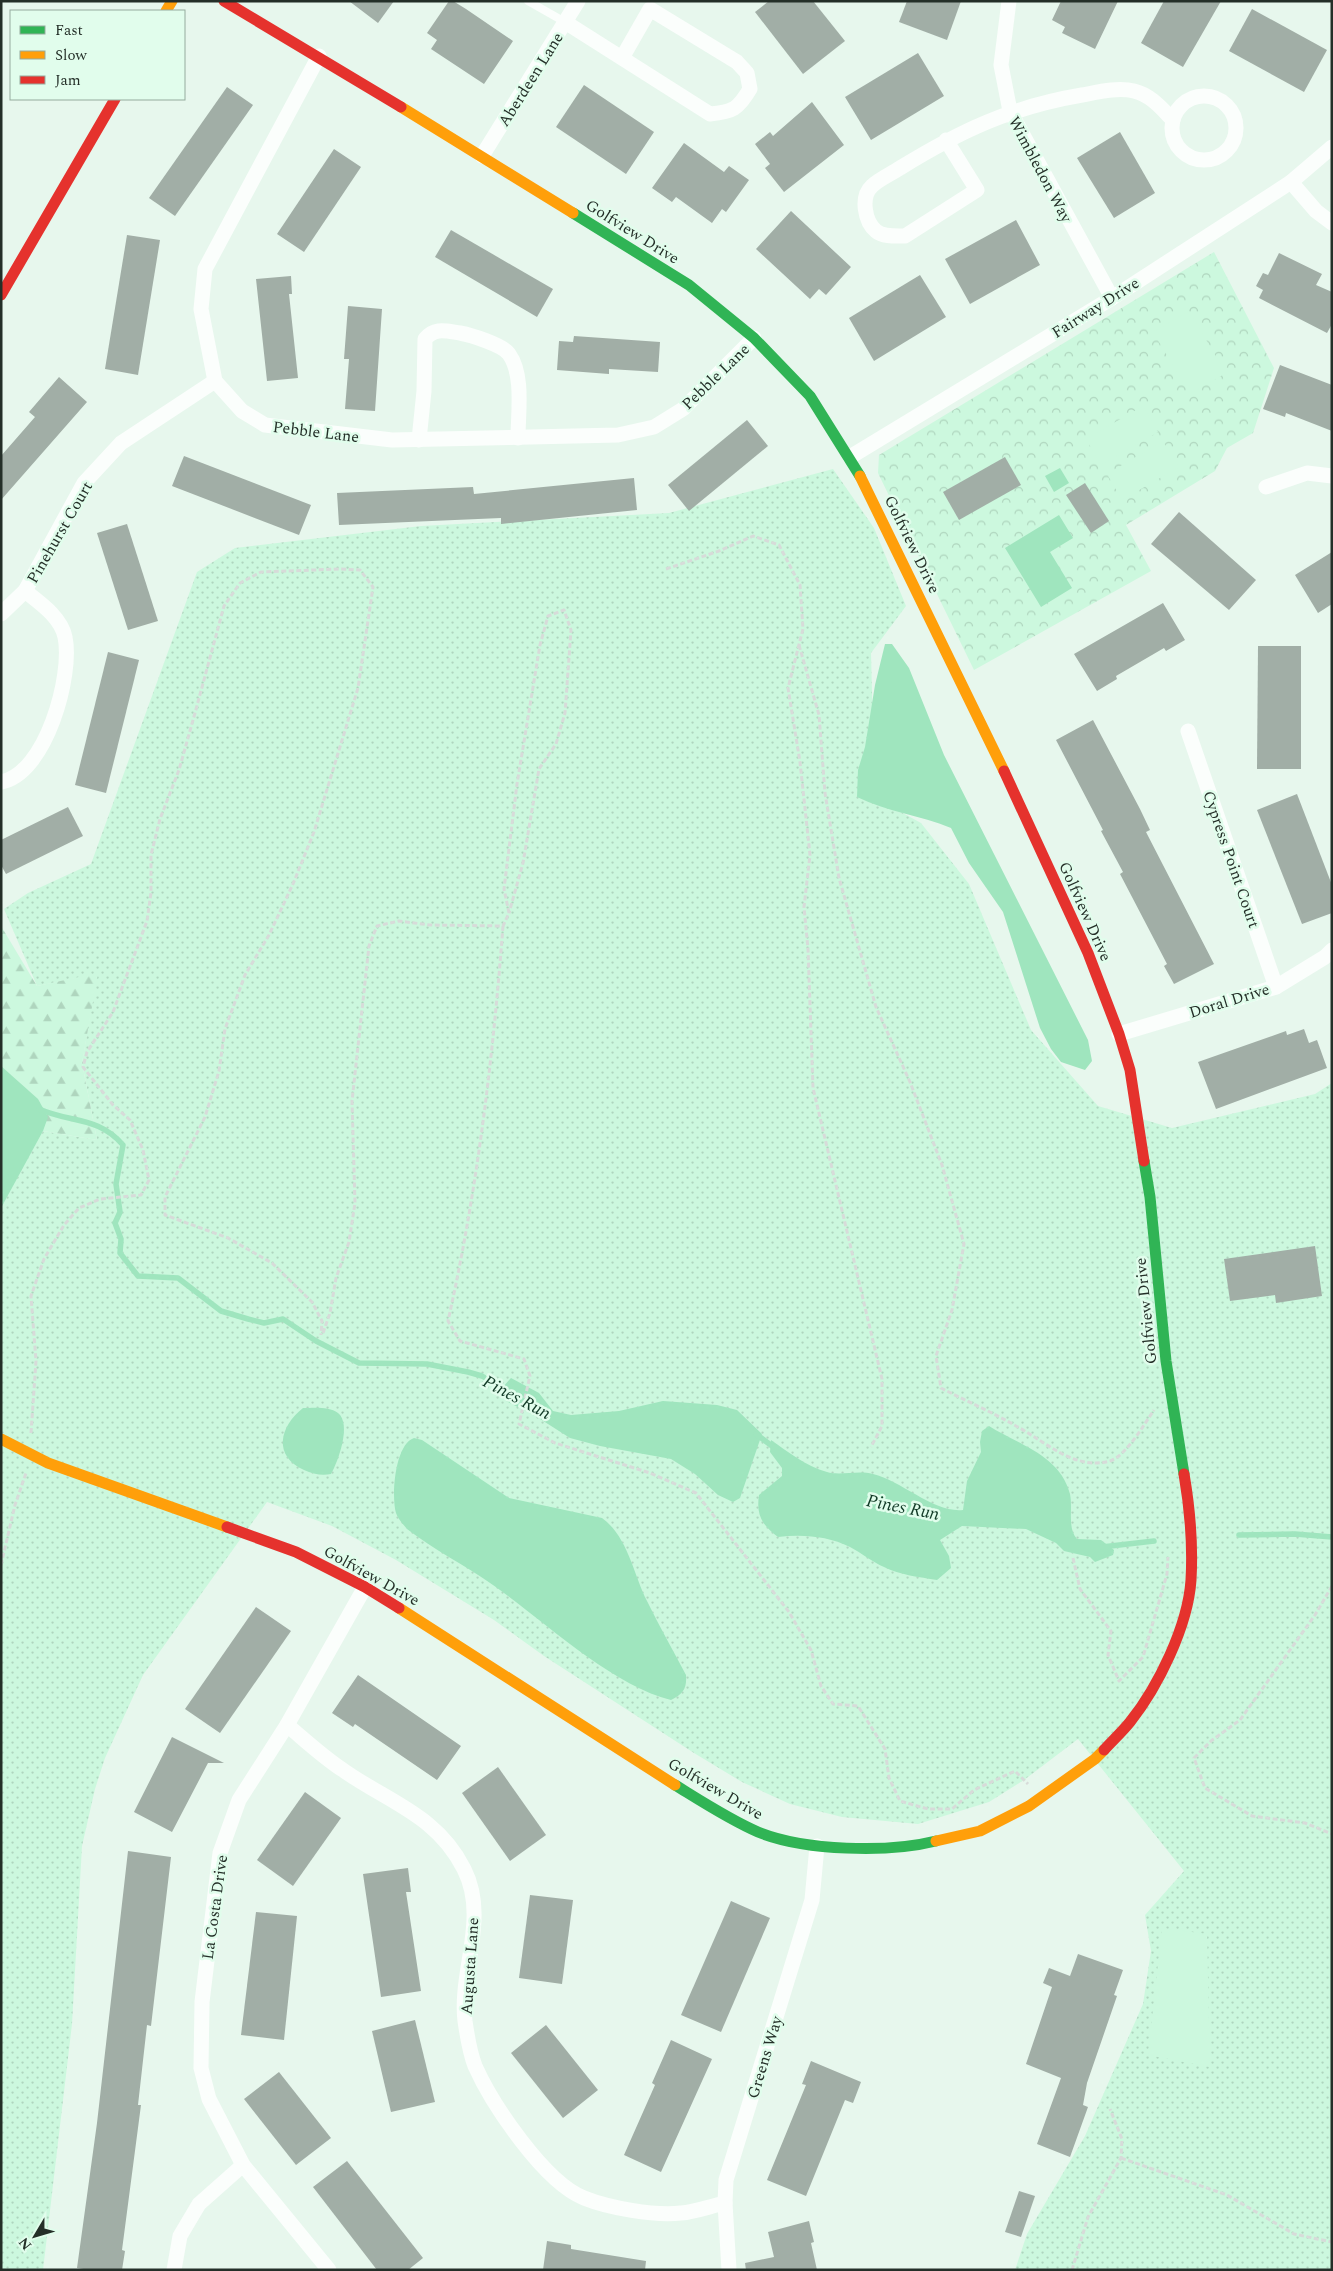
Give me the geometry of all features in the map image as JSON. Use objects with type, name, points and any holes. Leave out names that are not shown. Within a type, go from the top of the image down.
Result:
[{"type":"street","name":"Golfview Drive","points":[[1,1439],[48,1463],[296,1552],[365,1587],[693,1796],[759,1832],[817,1846],[851,1848],[913,1847],[980,1831],[1041,1798],[1095,1759],[1130,1722],[1156,1682],[1180,1632],[1191,1582],[1190,1511],[1166,1361],[1150,1197],[1130,1070],[1119,1034],[1088,953],[1048,863],[879,512],[850,457],[810,396],[754,338],[689,285],[319,56],[224,1]]},
{"type":"street","name":"Aberdeen Lane","points":[[482,156],[578,1]]},
{"type":"street","name":"Wimbledon Way","points":[[1009,1],[1001,65],[1010,111],[1112,298]]},
{"type":"street","points":[[565,22],[710,114],[728,113],[741,105],[750,89],[747,73],[737,62],[650,9],[622,58]]},
{"type":"street","points":[[215,381],[201,309],[205,269],[319,56]]},
{"type":"street","points":[[946,140],[977,190],[905,236],[892,237],[877,232],[868,221],[865,203],[870,187],[946,140],[1010,111],[1105,91],[1134,91],[1152,99],[1173,120]]},
{"type":"street","points":[[1194,98],[1214,98],[1230,109],[1235,119],[1235,139],[1229,149],[1211,160],[1200,160],[1190,157],[1175,142],[1172,131],[1173,120],[1184,103],[1194,98]]},
{"type":"street","points":[[1,295],[114,100]]},
{"type":"street","name":"Fairway Drive","points":[[850,457],[1112,298],[1291,182],[1332,146]]},
{"type":"street","points":[[1291,182],[1316,211],[1332,223]]},
{"type":"street","points":[[419,440],[424,391],[425,338],[430,333],[441,330],[470,335],[509,353],[515,366],[518,381],[518,438]]},
{"type":"street","name":"Pebble Lane","points":[[215,381],[242,410],[265,425],[392,440],[618,435],[654,426],[684,409],[754,338]]},
{"type":"street","name":"Pinehurst Court","points":[[1,614],[25,591],[84,483],[121,443],[215,381]]},
{"type":"street","points":[[1266,487],[1306,473],[1332,476]]},
{"type":"street","points":[[1,782],[9,780],[27,766],[43,744],[62,691],[67,661],[64,634],[49,610],[25,591]]},
{"type":"street","name":"Cypress Point Court","points":[[1188,731],[1276,987]]},
{"type":"street","name":"Doral Drive","points":[[1119,1034],[1276,987],[1325,957],[1332,950]]},
{"type":"street","name":"La Costa Drive","points":[[329,2270],[244,2165],[209,2099],[201,2068],[202,2002],[220,1852],[239,1800],[287,1725],[365,1587]]},
{"type":"street","name":"Augusta Lane","points":[[287,1725],[343,1771],[415,1813],[447,1842],[464,1869],[473,1892],[474,1938],[465,1994],[465,2021],[474,2064],[497,2108],[527,2147],[562,2184],[583,2198],[658,2214],[681,2214],[725,2203]]},
{"type":"street","name":"Greens Way","points":[[729,2270],[725,2203],[726,2180],[812,1900],[817,1846]]},
{"type":"street","points":[[174,2270],[180,2236],[199,2204],[244,2165]]},
{"type":"lane","points":[[528,1],[565,22]]},
{"type":"path","points":[[666,569],[719,551],[753,536],[779,545],[800,585],[802,630],[788,688],[800,762],[810,855],[804,907],[808,949],[813,1088],[882,1378],[882,1426],[871,1447]]},
{"type":"path","points":[[1,1564],[15,1505],[27,1469],[36,1361],[31,1296],[44,1259],[64,1225],[79,1208],[100,1199],[141,1194],[149,1180],[143,1150],[130,1120],[113,1105],[83,1067],[88,1052],[113,1012],[146,921],[151,893],[151,855],[160,819],[179,770],[224,606],[240,583],[261,572],[340,569],[360,570],[373,586],[358,688],[314,832],[293,884],[269,935],[245,975],[225,1029],[219,1071],[205,1117],[165,1197],[165,1215],[228,1238],[272,1263],[312,1302],[322,1321],[321,1336],[330,1313],[336,1278],[349,1242],[356,1202],[352,1102],[364,981],[369,946],[377,926],[399,922],[430,925],[503,926]]},
{"type":"path","points":[[509,913],[504,889],[533,684],[548,616],[564,610],[571,630],[565,713],[556,744],[538,768],[523,863],[509,913],[503,926],[488,1085],[471,1202],[448,1322],[460,1341],[524,1359],[530,1376],[519,1424],[555,1443],[650,1473],[696,1493],[789,1612],[811,1650],[821,1686],[833,1704],[858,1706],[885,1749],[889,1778],[900,1800],[928,1809],[952,1809],[974,1790],[1015,1771],[1041,1798]]},
{"type":"path","points":[[799,644],[820,715],[825,793],[838,878],[876,1007],[910,1082],[942,1165],[964,1244],[952,1310],[936,1356],[941,1388],[1016,1426],[1063,1455],[1085,1461],[1111,1461],[1133,1442],[1159,1402]]},
{"type":"path","points":[[1073,1558],[1080,1589],[1111,1631],[1108,1655],[1119,1680],[1143,1657],[1167,1574],[1168,1557]]},
{"type":"path","points":[[1332,1586],[1315,1615],[1240,1720],[1211,1741],[1194,1758],[1205,1788],[1252,1816],[1306,1823],[1332,1834]]},
{"type":"path","points":[[1072,2270],[1088,2217],[1121,2158],[1122,2139],[1110,2108]]},
{"type":"path","points":[[1121,2158],[1227,2195],[1294,2234],[1332,2242]]},
{"type":"green space","points":[[1214,252],[1274,368],[1253,433],[1227,448],[1215,471],[1126,525],[1151,571],[974,670],[878,473],[879,455]]},
{"type":"green space","points":[[1189,311],[1226,373],[1190,394],[1153,332]]},
{"type":"green space","points":[[1143,406],[1158,432],[1101,465],[1086,439]]},
{"type":"green space","points":[[1163,441],[1179,467],[1122,500],[1107,474]]},
{"type":"green space","points":[[833,469],[874,528],[906,606],[871,653],[873,732],[863,791],[921,823],[969,884],[1031,1030],[1098,1106],[1172,1128],[1315,1094],[1332,1083],[1332,2270],[1015,2270],[1027,2234],[1085,2136],[1143,2004],[1151,1951],[1145,1915],[1184,1871],[1078,1739],[1024,1780],[989,1802],[918,1824],[842,1817],[790,1804],[742,1782],[694,1753],[544,1656],[494,1620],[396,1560],[332,1526],[267,1502],[143,1675],[105,1758],[95,1789],[82,1846],[72,2024],[43,2270],[1,2270],[1,1205],[43,1131],[97,1140],[82,1063],[97,974],[37,986],[4,909],[28,893],[91,864],[197,572],[235,548],[421,526],[669,513]]},
{"type":"green space","points":[[1,926],[37,986],[98,973],[82,1063],[97,1140],[43,1131],[1,1207]]},
{"type":"green space","points":[[1162,1928],[1207,1934],[1210,2067],[1148,2055]]},
{"type":"water","points":[[1060,468],[1069,483],[1054,492],[1045,476]]},
{"type":"water","points":[[1059,515],[1073,538],[1050,552],[1072,588],[1041,607],[1005,548]]},
{"type":"water","points":[[885,644],[892,644],[909,668],[944,755],[1088,1040],[1092,1061],[1085,1070],[1061,1062],[1051,1049],[1040,1028],[1003,912],[969,863],[951,828],[857,797],[858,770],[865,747],[875,685]]},
{"type":"water","points":[[1,1066],[38,1099],[48,1117],[43,1131],[1,1208]]},
{"type":"water","points":[[511,1378],[539,1393],[553,1411],[571,1415],[619,1411],[663,1401],[717,1405],[737,1410],[762,1434],[740,1498],[733,1502],[718,1495],[695,1474],[671,1459],[600,1446],[570,1438],[537,1417],[506,1401],[502,1388]]},
{"type":"water","points":[[303,1408],[330,1409],[338,1413],[342,1418],[344,1434],[337,1461],[331,1474],[311,1473],[294,1464],[287,1457],[283,1441],[285,1432],[295,1416]]},
{"type":"water","points":[[989,1426],[1048,1460],[1065,1481],[1070,1494],[1071,1524],[1074,1535],[1077,1539],[1101,1540],[1114,1550],[1113,1555],[1095,1562],[1090,1557],[1064,1551],[1056,1543],[1026,1529],[962,1526],[940,1540],[949,1556],[951,1568],[937,1580],[890,1570],[850,1547],[833,1540],[806,1536],[778,1537],[764,1524],[759,1514],[759,1495],[782,1476],[782,1468],[770,1452],[771,1440],[819,1469],[832,1473],[873,1474],[895,1483],[941,1507],[963,1510],[967,1481],[981,1452],[982,1431]]},
{"type":"water","points":[[414,1438],[422,1440],[509,1498],[602,1518],[611,1526],[624,1545],[656,1620],[686,1675],[685,1687],[679,1696],[671,1700],[648,1692],[602,1667],[493,1585],[407,1529],[396,1513],[394,1483],[402,1450]]},
{"type":"building","points":[[349,1],[394,1],[378,23]]},
{"type":"building","points":[[449,1],[453,1],[466,9],[513,41],[484,84],[431,49],[437,40],[427,33]]},
{"type":"building","points":[[769,1],[813,1],[845,41],[803,74],[755,12]]},
{"type":"building","points":[[907,1],[961,1],[947,40],[899,22]]},
{"type":"building","points":[[1061,1],[1118,1],[1095,49],[1062,33],[1065,27],[1052,20]]},
{"type":"building","points":[[1164,1],[1221,1],[1183,67],[1141,43]]},
{"type":"building","points":[[1252,9],[1327,50],[1304,92],[1229,51]]},
{"type":"building","points":[[918,53],[944,96],[871,140],[845,97]]},
{"type":"building","points":[[584,85],[654,132],[626,174],[556,127]]},
{"type":"building","points":[[227,87],[253,105],[175,216],[149,198]]},
{"type":"building","points":[[812,102],[844,145],[784,192],[765,168],[770,164],[755,144],[770,132],[773,136]]},
{"type":"building","points":[[1120,132],[1155,193],[1114,218],[1077,158]]},
{"type":"building","points":[[684,143],[724,172],[729,166],[749,180],[726,212],[722,209],[712,223],[676,197],[672,202],[652,188]]},
{"type":"building","points":[[334,149],[361,167],[304,252],[277,234]]},
{"type":"building","points":[[791,211],[851,267],[826,295],[819,289],[810,299],[756,249]]},
{"type":"building","points":[[1016,220],[1040,265],[970,304],[945,259]]},
{"type":"building","points":[[451,230],[553,289],[537,317],[435,257]]},
{"type":"building","points":[[127,235],[160,240],[138,375],[105,369]]},
{"type":"building","points":[[1279,253],[1322,274],[1316,285],[1332,292],[1332,324],[1327,333],[1259,298],[1263,290],[1256,286],[1263,273],[1268,275]]},
{"type":"building","points":[[920,275],[946,317],[874,361],[849,318]]},
{"type":"building","points":[[291,276],[292,294],[289,294],[298,378],[267,381],[256,279]]},
{"type":"building","points":[[348,306],[382,309],[375,411],[345,409],[349,359],[344,359]]},
{"type":"building","points":[[574,336],[660,342],[658,372],[609,369],[609,374],[557,370],[559,341],[573,342]]},
{"type":"building","points":[[1280,365],[1332,385],[1332,431],[1286,413],[1285,417],[1263,409]]},
{"type":"building","points":[[59,377],[87,402],[1,500],[1,456],[35,417],[29,412]]},
{"type":"building","points":[[747,420],[768,446],[689,511],[668,485]]},
{"type":"building","points":[[184,456],[311,505],[299,535],[172,486]]},
{"type":"building","points":[[1005,457],[1021,485],[959,520],[943,492]]},
{"type":"building","points":[[634,478],[637,510],[501,524],[501,518],[339,525],[337,493],[473,487],[474,494]]},
{"type":"building","points":[[1085,483],[1109,521],[1091,533],[1066,495]]},
{"type":"building","points":[[1179,512],[1256,580],[1229,610],[1151,544]]},
{"type":"building","points":[[127,524],[158,621],[128,630],[97,533]]},
{"type":"building","points":[[1332,552],[1332,604],[1318,613],[1295,575]]},
{"type":"building","points":[[1163,603],[1185,640],[1166,651],[1164,648],[1116,676],[1117,679],[1097,691],[1074,654]]},
{"type":"building","points":[[1258,646],[1301,646],[1301,769],[1257,769]]},
{"type":"building","points":[[108,652],[139,660],[106,793],[75,785]]},
{"type":"building","points":[[1093,720],[1140,809],[1150,830],[1146,832],[1214,964],[1174,984],[1164,966],[1167,964],[1120,874],[1123,872],[1101,831],[1103,830],[1056,740]]},
{"type":"building","points":[[1297,794],[1332,885],[1332,913],[1302,924],[1257,810]]},
{"type":"building","points":[[68,807],[83,836],[6,874],[1,865],[1,840]]},
{"type":"building","points":[[1304,1029],[1309,1043],[1317,1040],[1327,1068],[1216,1109],[1198,1062],[1286,1031],[1287,1035]]},
{"type":"building","points":[[1315,1246],[1322,1296],[1276,1303],[1275,1295],[1230,1301],[1224,1259]]},
{"type":"building","points":[[256,1607],[291,1631],[220,1733],[185,1709]]},
{"type":"building","points":[[358,1675],[461,1746],[437,1780],[355,1724],[353,1727],[332,1713]]},
{"type":"building","points":[[172,1737],[224,1763],[208,1763],[172,1832],[134,1812]]},
{"type":"building","points":[[498,1767],[546,1835],[510,1861],[462,1793]]},
{"type":"building","points":[[305,1792],[341,1818],[293,1886],[257,1860]]},
{"type":"building","points":[[128,1851],[171,1857],[151,2026],[147,2025],[138,2105],[141,2105],[122,2250],[125,2251],[122,2270],[90,2270],[77,2268],[97,2123]]},
{"type":"building","points":[[408,1868],[411,1892],[406,1892],[421,1991],[381,1997],[363,1874]]},
{"type":"building","points":[[530,1895],[573,1900],[562,1984],[519,1978]]},
{"type":"building","points":[[731,1901],[770,1918],[721,2032],[681,2015]]},
{"type":"building","points":[[256,1912],[297,1916],[284,2040],[241,2035]]},
{"type":"building","points":[[1078,1954],[1123,1970],[1114,1995],[1117,1996],[1087,2083],[1083,2105],[1088,2107],[1070,2157],[1037,2144],[1061,2078],[1026,2064],[1052,1987],[1043,1983],[1049,1968],[1070,1976]]},
{"type":"building","points":[[415,2020],[435,2102],[391,2112],[372,2031]]},
{"type":"building","points":[[546,2025],[598,2090],[563,2118],[511,2053]]},
{"type":"building","points":[[671,2040],[712,2059],[661,2172],[624,2155],[655,2085],[652,2083]]},
{"type":"building","points":[[811,2061],[861,2082],[853,2103],[845,2100],[806,2196],[767,2180],[806,2085],[802,2084]]},
{"type":"building","points":[[279,2072],[331,2138],[296,2165],[244,2099]]},
{"type":"building","points":[[347,2161],[423,2258],[408,2270],[377,2270],[313,2187]]},
{"type":"building","points":[[1019,2191],[1035,2196],[1021,2237],[1005,2232]]},
{"type":"building","points":[[809,2221],[814,2242],[811,2243],[817,2270],[746,2270],[745,2263],[774,2257],[768,2232]]},
{"type":"building","points":[[547,2241],[571,2245],[571,2249],[646,2261],[645,2270],[543,2270]]},
{"type":"waterway","name":"Pines Run","points":[[39,1109],[104,1129],[123,1145],[116,1184],[120,1212],[115,1223],[121,1239],[120,1253],[138,1276],[178,1278],[221,1311],[264,1323],[283,1319],[316,1341],[359,1363],[427,1364],[482,1376],[509,1392]]},
{"type":"waterway","name":"Pines Run","points":[[756,1434],[776,1449]]},
{"type":"waterway","name":"Pines Run","points":[[1239,1535],[1295,1534],[1332,1537]]},
{"type":"waterway","name":"Pines Run","points":[[1102,1547],[1154,1541]]},
{"type":"traffic: fast","points":[[573,213],[689,285],[754,338],[810,396],[860,476]]},
{"type":"traffic: fast","points":[[1144,1161],[1150,1197],[1166,1361],[1184,1474]]},
{"type":"traffic: fast","points":[[675,1785],[747,1827],[777,1838],[799,1843],[847,1848],[871,1848],[916,1845],[936,1841]]},
{"type":"traffic: slow","points":[[167,10],[172,1]]},
{"type":"traffic: slow","points":[[401,107],[573,213]]},
{"type":"traffic: slow","points":[[860,476],[1004,771]]},
{"type":"traffic: slow","points":[[1,1439],[48,1463],[227,1527]]},
{"type":"traffic: slow","points":[[399,1608],[675,1785]]},
{"type":"traffic: slow","points":[[936,1841],[980,1831],[1029,1806],[1095,1759],[1104,1750]]},
{"type":"traffic: jam","points":[[224,1],[401,107]]},
{"type":"traffic: jam","points":[[1,295],[114,100]]},
{"type":"traffic: jam","points":[[1004,771],[1088,953],[1119,1034],[1130,1070],[1144,1161]]},
{"type":"traffic: jam","points":[[1104,1750],[1130,1722],[1151,1692],[1170,1655],[1184,1617],[1189,1598],[1192,1554],[1184,1474]]},
{"type":"traffic: jam","points":[[227,1527],[296,1552],[365,1587],[399,1608]]}]
